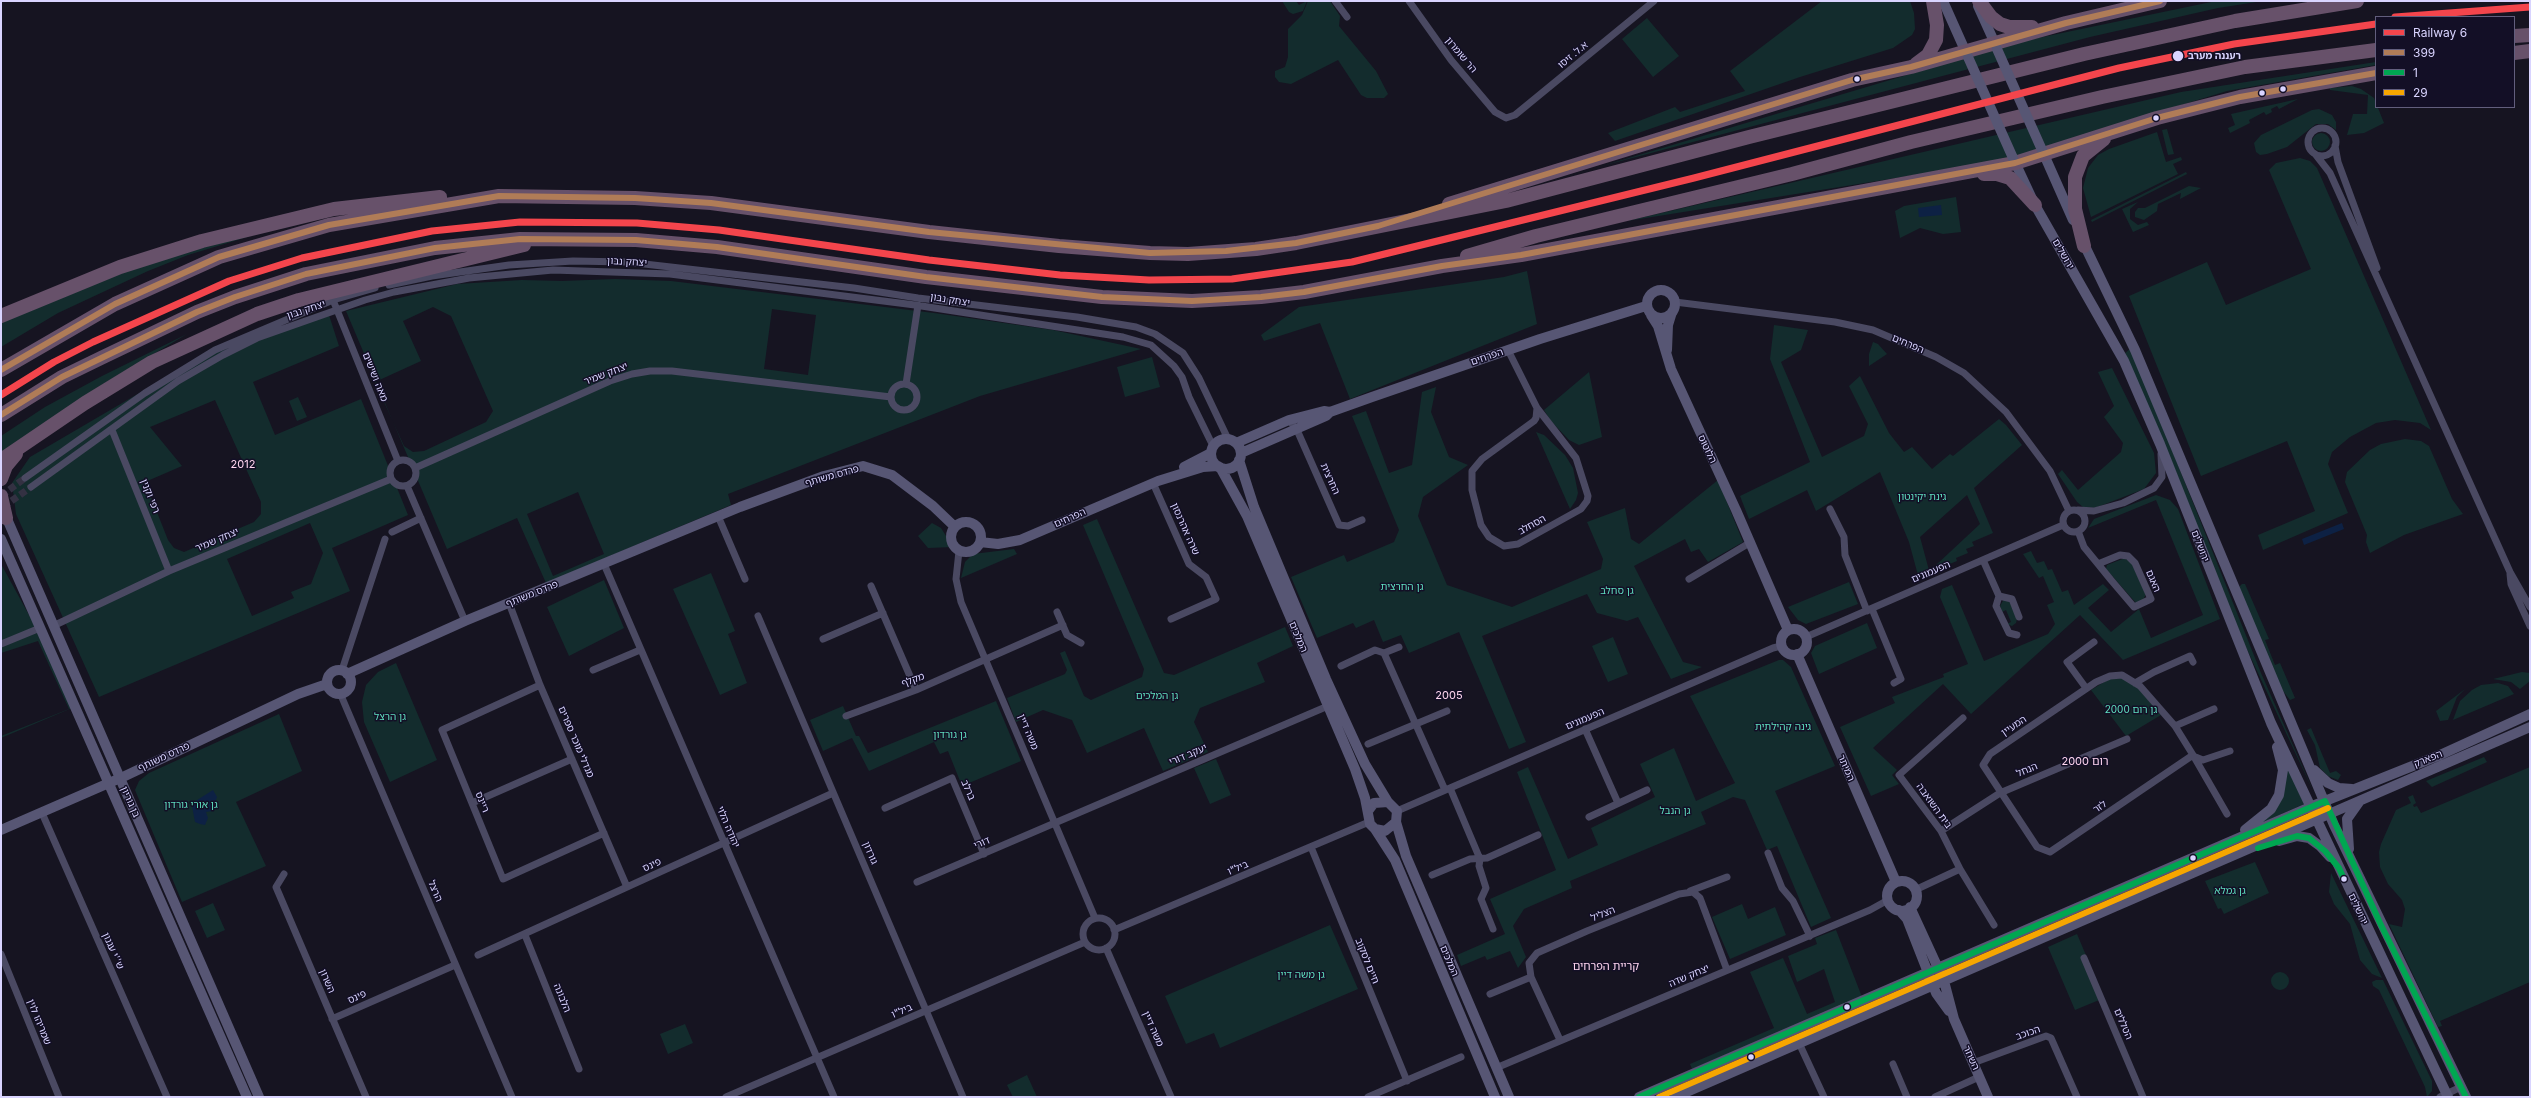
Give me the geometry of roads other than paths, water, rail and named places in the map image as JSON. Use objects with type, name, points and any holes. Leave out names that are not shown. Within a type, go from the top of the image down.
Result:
[{"type":"highway","points":[[1911,67],[1928,54],[1936,40],[1937,26],[1933,1]]},
{"type":"highway","points":[[1980,1],[1991,17],[2009,28],[2066,22]]},
{"type":"highway","points":[[1378,226],[1852,80],[1967,54],[1996,46],[2066,22],[2160,1]]},
{"type":"highway","points":[[1,316],[66,288],[152,256],[247,230],[334,209],[370,203],[439,197],[499,196],[635,198],[711,203],[936,233],[1059,246],[1150,253],[1188,254],[1256,249],[1506,201],[2084,54],[2235,21],[2357,1]]},
{"type":"highway","points":[[2515,36],[2530,35]]},
{"type":"highway","points":[[1442,266],[1479,252],[1536,236],[1982,125],[2245,67],[2375,50]]},
{"type":"highway","points":[[2515,53],[2530,51]]},
{"type":"highway","points":[[1,415],[62,377],[196,312],[272,285],[340,267],[434,248],[476,242],[557,238],[686,244],[1051,292],[1150,300],[1232,299],[1304,292],[1442,266],[1521,255],[1960,174],[2014,161],[2118,130],[2240,97],[2375,73]]},
{"type":"highway","points":[[2084,246],[2074,193],[2078,166],[2088,150],[2118,130]]},
{"type":"highway","points":[[1960,174],[2004,176],[2022,190],[2035,205]]},
{"type":"highway","points":[[1,370],[115,304],[219,257],[329,225],[499,196]]},
{"type":"highway","points":[[1,460],[45,429],[152,362],[257,314],[328,292],[557,238]]},
{"type":"highway","points":[[1,479],[10,460],[45,429]]},
{"type":"highway","points":[[1,496],[3,512]]},
{"type":"main road","name":"ירושלים","points":[[1943,1],[2035,205],[2119,350],[2160,444],[2271,724],[2445,1096]]},
{"type":"main road","name":"ירושלים","points":[[1975,1],[2044,152],[2084,246],[2135,350],[2220,556],[2351,861],[2465,1097]]},
{"type":"main road","points":[[1658,290],[1667,291],[1674,307],[1662,318],[1649,310],[1650,294],[1658,290]]},
{"type":"main road","name":"הלוטוס","points":[[1666,354],[1668,325],[1674,307]]},
{"type":"main road","name":"הפרחים","points":[[1240,457],[1326,416],[1330,412],[1508,350],[1649,310]]},
{"type":"main road","name":"הלוטוס","points":[[1649,310],[1658,326],[1666,354],[1692,417],[1751,542],[1788,630]]},
{"type":"main road","name":"הפרחים","points":[[1232,441],[1289,420],[1324,411],[1330,412]]},
{"type":"main road","points":[[1220,440],[1232,441],[1240,457],[1231,468],[1219,466],[1213,460],[1212,449],[1220,440]]},
{"type":"main road","name":"הפרחים","points":[[1155,482],[1212,449]]},
{"type":"main road","name":"המלכים","points":[[1240,457],[1254,507],[1326,679],[1365,764],[1388,802]]},
{"type":"main road","name":"פרדס משותף","points":[[344,672],[718,516],[824,476],[863,466],[892,475],[933,506],[955,526]]},
{"type":"main road","name":"הפרחים","points":[[980,542],[998,544],[1020,540],[1155,482],[1203,467],[1219,466]]},
{"type":"main road","name":"המלכים","points":[[1219,466],[1247,516],[1355,769],[1368,811]]},
{"type":"main road","name":"בן גוריון","points":[[3,512],[259,1097]]},
{"type":"main road","points":[[964,522],[974,524],[981,532],[980,542],[969,552],[959,551],[951,539],[955,526],[964,522]]},
{"type":"main road","name":"בן גוריון","points":[[1,539],[247,1097]]},
{"type":"main road","points":[[1796,629],[1806,638],[1806,646],[1797,654],[1786,652],[1782,646],[1782,635],[1788,630],[1796,629]]},
{"type":"main road","name":"המיתר","points":[[1797,654],[1896,882]]},
{"type":"main road","points":[[332,672],[344,672],[350,684],[347,690],[340,694],[333,692],[327,684],[328,677],[332,672]]},
{"type":"main road","name":"פרדס משותף","points":[[1,830],[108,784],[298,694],[327,684]]},
{"type":"main road","name":"הפארק","points":[[2207,851],[2310,807],[2440,755],[2530,714]]},
{"type":"main road","points":[[1639,1097],[2207,851],[2255,824],[2276,802],[2281,790],[2283,770],[2271,724]]},
{"type":"main road","name":"הפארק","points":[[2218,861],[2530,727]]},
{"type":"main road","points":[[2310,765],[2328,783],[2339,788],[2356,789]]},
{"type":"main road","points":[[2351,861],[2347,823],[2352,810],[2362,799]]},
{"type":"main road","points":[[1388,802],[1397,811],[1396,822],[1384,831],[1372,825],[1368,811],[1374,803],[1388,802]]},
{"type":"main road","name":"המלכים","points":[[1396,822],[1406,856],[1509,1097]]},
{"type":"main road","name":"המלכים","points":[[1372,825],[1395,860],[1437,963],[1495,1097]]},
{"type":"main road","points":[[1675,1097],[2218,861],[2289,838],[2302,836],[2320,846],[2339,868]]},
{"type":"main road","points":[[1899,910],[1910,907],[1916,899],[1915,890],[1907,882],[1896,882],[1888,891],[1888,900],[1907,920],[1922,954],[1927,972],[1933,985]]},
{"type":"main road","points":[[1910,907],[1944,981]]},
{"type":"main road","name":"השחר","points":[[1944,981],[1954,1019]]},
{"type":"main road","name":"השחר","points":[[1933,985],[1954,1019],[1988,1097]]},
{"type":"street","points":[[1335,1],[1347,17]]},
{"type":"street","name":"הר שומרון","points":[[1410,1],[1444,51],[1495,112],[1503,117]]},
{"type":"street","name":"א.ל. זיסו","points":[[1503,117],[1506,118],[1515,115],[1654,1]]},
{"type":"street","points":[[2389,304],[2338,162],[2335,146],[2336,139],[2331,131],[2318,128],[2310,134],[2307,143],[2311,151],[2330,173],[2389,304],[2510,572],[2530,607]]},
{"type":"street","points":[[2316,155],[2325,156],[2335,146]]},
{"type":"street","name":"יצחק נבון","points":[[25,478],[145,393],[215,350],[334,300],[432,276],[509,265],[573,261],[619,262],[854,288],[918,298],[1077,317],[1136,327],[1155,334],[1183,353],[1199,378],[1232,441]]},
{"type":"street","name":"יצחק נבון","points":[[31,487],[112,430],[151,400],[223,355],[283,328],[373,298],[436,284],[507,272],[553,270],[670,274],[918,305],[1123,337],[1151,345],[1182,377],[1189,397],[1212,449]]},
{"type":"street","name":"מאה ושישים","points":[[334,300],[398,461]]},
{"type":"street","points":[[906,384],[918,305]]},
{"type":"street","name":"הפרחים","points":[[1674,307],[1835,322],[1873,330],[1913,345],[1964,373],[2006,412],[2050,471],[2069,511]]},
{"type":"street","name":"הסחלב","points":[[1508,350],[1536,408],[1576,458],[1588,496],[1587,502],[1581,509],[1518,544],[1504,546],[1489,537],[1481,525],[1472,490],[1472,471],[1482,459],[1534,421],[1536,418],[1536,408]]},
{"type":"street","name":"יצחק שמיר","points":[[415,468],[610,381],[650,371],[672,371],[891,397]]},
{"type":"street","points":[[906,384],[913,388],[917,396],[912,407],[905,410],[898,408],[893,403],[891,397],[895,388],[906,384]]},
{"type":"street","name":"החרצית","points":[[1289,420],[1297,430],[1339,525],[1348,526],[1362,520]]},
{"type":"street","name":"רפי וקנין","points":[[112,430],[169,571]]},
{"type":"street","points":[[2078,510],[2085,519],[2084,526],[2078,531],[2071,532],[2063,525],[2063,518],[2069,511],[2078,510],[2094,511],[2124,503],[2154,488],[2162,477],[2160,444]]},
{"type":"street","points":[[398,461],[409,462],[415,468],[415,478],[407,486],[396,484],[391,479],[390,469],[398,461]]},
{"type":"street","name":"יצחק שמיר","points":[[54,626],[169,571],[391,479]]},
{"type":"street","name":"שרה אהרנסון","points":[[1155,482],[1189,564],[1206,577],[1216,599],[1171,619]]},
{"type":"street","points":[[407,486],[465,621]]},
{"type":"street","points":[[1830,509],[1844,537],[1845,555],[1901,679],[1894,683]]},
{"type":"street","points":[[718,516],[745,579]]},
{"type":"street","points":[[392,532],[421,518]]},
{"type":"street","name":"הפעמונים","points":[[1806,638],[2063,525]]},
{"type":"street","name":"האגם","points":[[2078,531],[2084,547],[2098,564],[2134,606],[2151,599],[2135,563],[2128,556],[2120,554],[2098,564]]},
{"type":"street","points":[[344,672],[385,539]]},
{"type":"street","points":[[1689,580],[1751,542]]},
{"type":"street","name":"משה דיין","points":[[959,551],[956,579],[958,594],[1056,823],[1094,918]]},
{"type":"street","points":[[1983,560],[1999,596],[1996,606],[2009,633],[2017,635]]},
{"type":"street","name":"יהודה הלוי","points":[[604,564],[834,1097]]},
{"type":"street","points":[[2510,572],[2511,584],[2530,626]]},
{"type":"street","points":[[870,586],[916,690]]},
{"type":"street","points":[[1999,596],[2012,598],[2019,617]]},
{"type":"street","name":"מנדלי מוכר ספרים","points":[[509,603],[540,685],[627,887]]},
{"type":"street","points":[[1057,612],[1067,635],[1081,643]]},
{"type":"street","points":[[823,639],[882,614]]},
{"type":"street","name":"גורדון","points":[[758,616],[963,1097]]},
{"type":"street","name":"מקלף","points":[[846,716],[916,690],[1063,625]]},
{"type":"street","points":[[1,644],[40,628]]},
{"type":"street","points":[[2086,688],[2067,662],[2094,642]]},
{"type":"street","name":"הפעמונים","points":[[1397,811],[1773,648],[1782,646]]},
{"type":"street","points":[[1341,666],[1375,650],[1384,653],[1399,647]]},
{"type":"street","points":[[593,670],[640,650]]},
{"type":"street","points":[[1384,653],[1480,858],[1479,866],[1486,888],[1481,899],[1493,929]]},
{"type":"street","points":[[2135,683],[2154,672],[2190,656],[2193,662]]},
{"type":"street","name":"המעיין","points":[[2000,793],[1984,768],[1986,758],[2086,688],[2110,676],[2122,675],[2135,683],[2174,726],[2193,755],[2227,814]]},
{"type":"street","name":"ריינס","points":[[540,685],[442,730],[502,879],[604,833]]},
{"type":"street","name":"הרצל","points":[[340,694],[512,1097]]},
{"type":"street","name":"יעקב דורי","points":[[1056,823],[1328,706]]},
{"type":"street","points":[[2174,726],[2214,709]]},
{"type":"street","points":[[1368,744],[1447,711]]},
{"type":"street","name":"בית השואבה","points":[[1963,718],[1900,775],[1941,831],[1960,868],[1994,924]]},
{"type":"street","points":[[1585,729],[1618,803]]},
{"type":"street","name":"הנחל","points":[[1941,831],[2000,793],[2127,739]]},
{"type":"street","points":[[2193,755],[2203,760],[2230,751]]},
{"type":"street","name":"לזר","points":[[2000,793],[2037,847],[2050,852],[2193,755]]},
{"type":"street","points":[[472,803],[572,758]]},
{"type":"street","name":"ברלב","points":[[886,808],[952,778],[984,854]]},
{"type":"street","points":[[1589,817],[1647,790]]},
{"type":"street","name":"פינס","points":[[478,955],[525,935],[833,793]]},
{"type":"street","name":"ש''י עגנון","points":[[42,813],[167,1097]]},
{"type":"street","name":"דורי","points":[[917,882],[1056,823]]},
{"type":"street","name":"ביל\"ו","points":[[1114,930],[1310,848],[1372,825]]},
{"type":"street","points":[[1432,875],[1465,861],[1487,858],[1538,835]]},
{"type":"street","name":"חיים לסקוב","points":[[1310,848],[1407,1081]]},
{"type":"street","points":[[1768,853],[1782,888],[1793,901],[1810,936]]},
{"type":"street","points":[[1915,890],[1960,868]]},
{"type":"street","name":"השרון","points":[[284,874],[276,887],[366,1097]]},
{"type":"street","name":"הצליל","points":[[1531,977],[1529,963],[1537,953],[1679,894],[1727,877]]},
{"type":"street","points":[[1690,891],[1700,898],[1727,970]]},
{"type":"street","name":"יצחק שדה","points":[[1496,1068],[1810,936],[1870,910],[1888,900]]},
{"type":"street","points":[[1094,918],[1104,919],[1114,930],[1113,940],[1106,948],[1092,948],[1085,942],[1084,928],[1094,918]]},
{"type":"street","name":"הלבונה","points":[[525,935],[579,1069]]},
{"type":"street","name":"ביל\"ו","points":[[726,1097],[1085,942]]},
{"type":"street","name":"משה דיין","points":[[1106,948],[1170,1097]]},
{"type":"street","name":"שמריהו לוין","points":[[1,954],[59,1097]]},
{"type":"street","name":"הטללים","points":[[2084,958],[2143,1097]]},
{"type":"street","name":"פינס","points":[[332,1019],[455,964]]},
{"type":"street","points":[[1490,994],[1531,977],[1560,1040]]},
{"type":"street","name":"הכוכב","points":[[1973,1063],[2046,1036],[2051,1038],[2077,1097]]},
{"type":"street","points":[[1799,1043],[1824,1097]]},
{"type":"street","points":[[1368,1097],[1461,1057]]},
{"type":"street","points":[[1893,1064],[1907,1097]]},
{"type":"street","points":[[1935,1097],[1979,1077]]},
{"type":"street","points":[[2445,1096],[2461,1087]]},
{"type":"water","points":[[1941,205],[1942,215],[1919,217],[1918,208]]},
{"type":"water","points":[[2342,523],[2344,529],[2304,545],[2302,539]]},
{"type":"water","points":[[213,790],[217,797],[212,811],[206,812],[208,818],[205,825],[195,822],[192,806],[194,802]]},
{"type":"tunnel","points":[[1,496],[25,478]]},
{"type":"tunnel","points":[[3,507],[31,487]]},
{"type":"rail line","name":"6","points":[[2408,16],[2530,7]]},
{"type":"rail line","name":"6","points":[[1,395],[54,362],[93,342],[229,281],[302,258],[432,231],[520,222],[637,223],[719,230],[929,260],[1060,275],[1149,280],[1232,279],[1352,262],[1694,178],[2119,68],[2234,44],[2375,24]]},
{"type":"place","name":"רעננה מערב","points":[[2178,56]]},
{"type":"district","name":"2012","points":[[243,465]]},
{"type":"district","name":"2005","points":[[1449,696]]},
{"type":"district","name":"רום 2000","points":[[2085,762]]},
{"type":"district","name":"קריית הפרחים","points":[[1606,967]]},
{"type":"park label","name":"גינת יקינטון","points":[[1922,497]]},
{"type":"park label","name":"גן החרצית","points":[[1402,587]]},
{"type":"park label","name":"גן סחלב","points":[[1617,591]]},
{"type":"park label","name":"גן המלכים","points":[[1157,696]]},
{"type":"park label","name":"גן רום 2000","points":[[2131,710]]},
{"type":"park label","name":"גן הרצל","points":[[390,717]]},
{"type":"park label","name":"גינה קהילתית","points":[[1783,727]]},
{"type":"park label","name":"גן גורדון","points":[[950,735]]},
{"type":"park label","name":"גן אורי גורדון","points":[[191,805]]},
{"type":"park label","name":"גן הנבל","points":[[1675,811]]},
{"type":"park label","name":"גן גמלא","points":[[2230,891]]},
{"type":"park label","name":"גן משה דיין","points":[[1301,975]]}]
